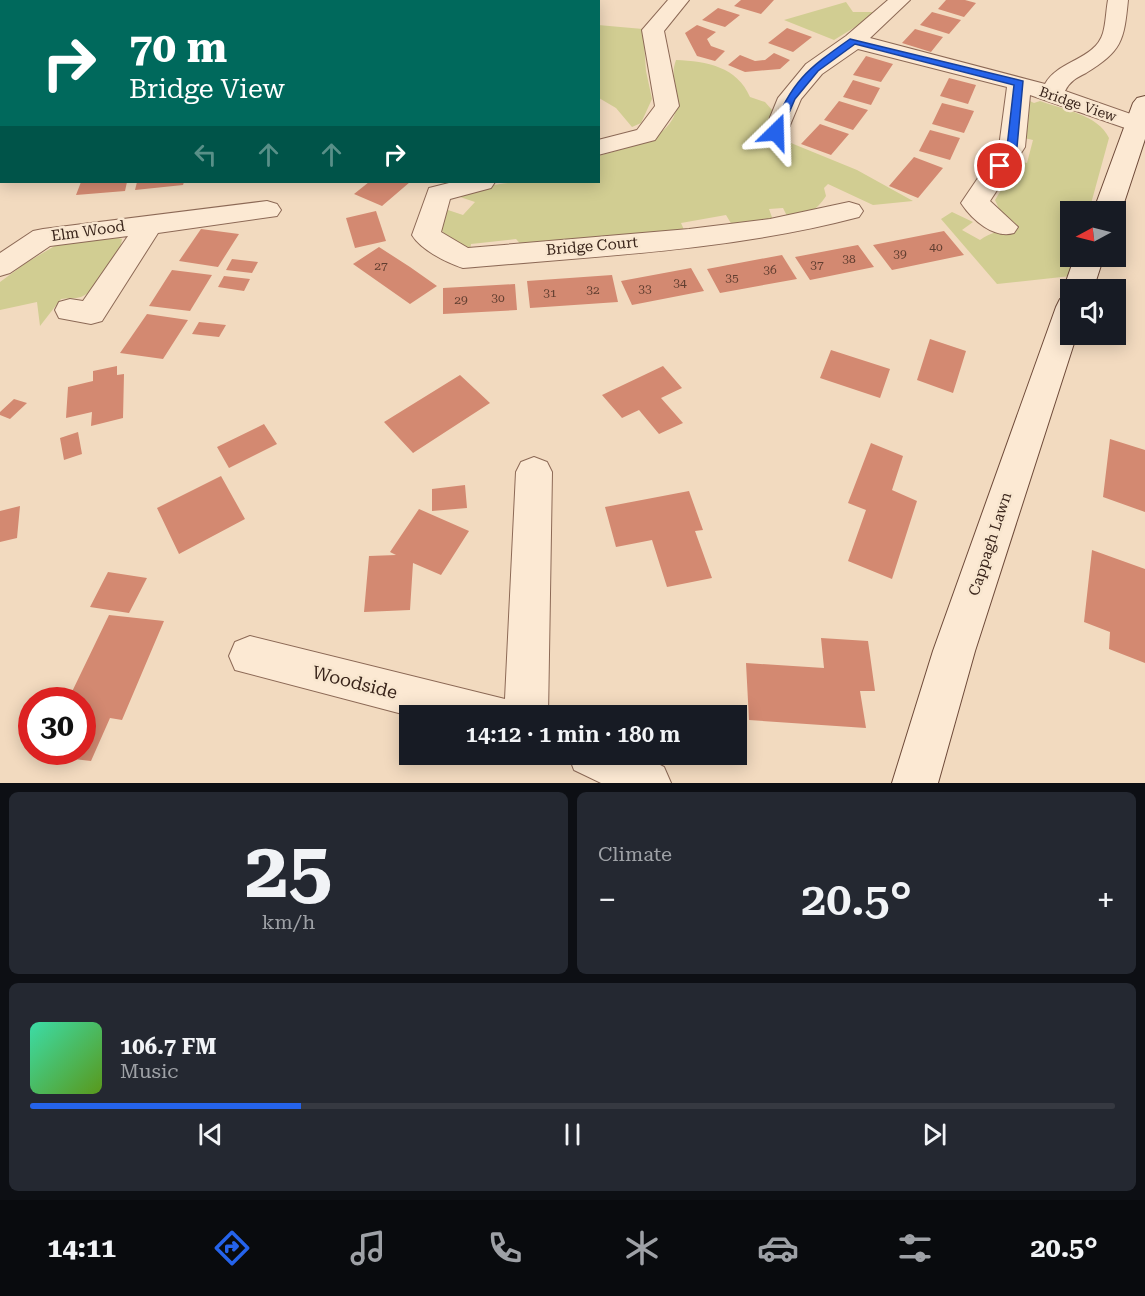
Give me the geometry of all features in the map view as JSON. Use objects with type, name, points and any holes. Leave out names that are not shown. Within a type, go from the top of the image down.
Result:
[{"type":"street","points":[[600,147],[646,135],[667,106],[653,30],[679,0]]},
{"type":"street","points":[[776,132],[790,98],[814,69],[854,41],[900,0]]},
{"type":"street","points":[[1052,94],[1060,78],[1101,54],[1114,34],[1118,0]]},
{"type":"street","name":"Bridge View","points":[[854,41],[1019,83],[1052,94],[1141,114]]},
{"type":"street","name":"Bridge View","points":[[1004,227],[975,203],[1012,147],[1019,83]]},
{"type":"street","points":[[1111,201],[1141,114]]},
{"type":"street","name":"Bridge Court","points":[[478,183],[438,194],[426,235],[463,258],[689,238],[770,228],[849,211]]},
{"type":"street","name":"Elm Wood","points":[[0,267],[43,237],[267,210]]},
{"type":"street","name":"Elm Wood","points":[[70,310],[91,313],[137,246],[149,223]]},
{"type":"street","name":"Cappagh Lawn","points":[[915,783],[958,640],[1060,339]]},
{"type":"street","points":[[526,705],[534,472]]},
{"type":"street","name":"Woodside","points":[[250,656],[450,705]]},
{"type":"street","points":[[612,765],[648,783]]},
{"type":"shaded area","points":[[846,2],[853,12],[873,12],[873,16],[834,40],[784,20]]},
{"type":"shaded area","points":[[600,25],[643,29],[646,71],[652,99],[641,123],[632,127],[616,108],[600,99]]},
{"type":"shaded area","points":[[676,60],[699,62],[729,72],[744,87],[750,97],[765,102],[772,110],[772,117],[762,137],[781,147],[786,141],[857,170],[913,201],[873,205],[828,184],[824,188],[826,196],[805,215],[788,218],[783,208],[769,209],[773,220],[732,225],[726,215],[681,223],[685,232],[523,247],[516,239],[471,244],[470,251],[444,234],[440,226],[445,209],[463,215],[475,202],[457,196],[475,190],[510,183],[600,183],[600,156],[648,140],[669,125],[675,114],[677,101],[674,66]]},
{"type":"shaded area","points":[[1028,100],[1034,103],[1040,101],[1089,118],[1104,130],[1109,138],[1092,201],[1060,201],[1060,267],[1074,267],[1071,276],[997,284],[941,219],[952,212],[973,222],[962,230],[980,240],[1015,223],[1000,211],[995,200],[1019,161],[1027,163],[1033,140],[1024,138]]},
{"type":"shaded area","points":[[107,235],[122,239],[120,246],[107,272],[95,288],[88,293],[79,298],[61,299],[40,326],[37,302],[0,310],[0,282],[26,263],[58,244]]},
{"type":"building","points":[[741,0],[774,0],[761,14],[734,6]]},
{"type":"building","points":[[946,0],[965,0],[976,3],[964,17],[938,9]]},
{"type":"building","points":[[718,8],[740,15],[725,27],[702,20]]},
{"type":"building","points":[[932,12],[961,20],[949,34],[920,25]]},
{"type":"building","points":[[697,25],[716,32],[707,39],[711,46],[725,51],[715,61],[697,56],[685,33]]},
{"type":"building","points":[[787,28],[812,37],[793,52],[768,43]]},
{"type":"building","points":[[915,29],[943,37],[931,52],[902,43]]},
{"type":"building","points":[[774,53],[790,60],[780,69],[745,72],[728,65],[740,55],[755,61],[765,60]]},
{"type":"building","points":[[866,56],[893,64],[881,82],[853,75]]},
{"type":"building","points":[[949,78],[976,85],[968,104],[940,96]]},
{"type":"building","points":[[853,80],[880,88],[871,105],[843,97]]},
{"type":"building","points":[[839,101],[868,110],[853,130],[824,120]]},
{"type":"building","points":[[942,103],[974,111],[964,133],[932,124]]},
{"type":"building","points":[[820,124],[849,134],[831,155],[801,144]]},
{"type":"building","points":[[930,130],[960,138],[950,160],[919,151]]},
{"type":"building","points":[[914,157],[943,168],[918,198],[889,186]]},
{"type":"building","points":[[81,183],[127,183],[125,191],[76,195]]},
{"type":"building","points":[[137,183],[184,183],[183,185],[135,190]]},
{"type":"building","points":[[368,183],[409,183],[382,206],[354,194]]},
{"type":"building","points":[[376,211],[386,241],[355,248],[346,218]]},
{"type":"building","points":[[201,229],[239,234],[218,267],[179,261]]},
{"type":"building","points":[[944,231],[964,255],[892,270],[873,245]]},
{"type":"building","points":[[858,245],[874,267],[810,280],[795,257]]},
{"type":"building","points":[[379,247],[437,286],[410,304],[353,264]]},
{"type":"building","points":[[782,255],[797,279],[720,293],[707,269]]},
{"type":"building","points":[[232,259],[258,262],[252,273],[226,270]]},
{"type":"building","points":[[691,268],[704,291],[632,305],[621,281]]},
{"type":"building","points":[[172,270],[212,275],[190,311],[149,306]]},
{"type":"building","points":[[612,275],[618,302],[530,308],[527,281]]},
{"type":"building","points":[[224,276],[250,279],[244,291],[218,287]]},
{"type":"building","points":[[515,284],[517,310],[443,314],[443,288]]},
{"type":"building","points":[[147,314],[188,320],[163,359],[120,353]]},
{"type":"building","points":[[199,322],[226,325],[219,337],[192,334]]},
{"type":"building","points":[[930,339],[966,351],[953,393],[917,380]]},
{"type":"building","points":[[831,350],[890,369],[880,398],[820,378]]},
{"type":"building","points":[[117,366],[117,375],[124,374],[123,418],[91,426],[92,412],[66,418],[68,387],[93,381],[93,371]]},
{"type":"building","points":[[663,366],[682,388],[661,398],[683,423],[659,434],[639,410],[622,418],[602,395]]},
{"type":"building","points":[[460,375],[490,403],[413,453],[384,422]]},
{"type":"building","points":[[14,399],[27,403],[10,419],[0,415],[0,412]]},
{"type":"building","points":[[264,424],[277,444],[229,468],[217,447]]},
{"type":"building","points":[[78,432],[82,454],[64,460],[60,438]]},
{"type":"building","points":[[1110,439],[1145,450],[1145,512],[1103,497]]},
{"type":"building","points":[[871,443],[903,456],[892,490],[917,501],[892,579],[848,561],[866,510],[848,503]]},
{"type":"building","points":[[221,476],[245,519],[179,554],[157,508]]},
{"type":"building","points":[[465,485],[467,508],[432,511],[432,489]]},
{"type":"building","points":[[689,491],[703,530],[695,531],[712,578],[667,587],[652,540],[616,547],[605,507]]},
{"type":"building","points":[[20,506],[17,538],[0,542],[0,511]]},
{"type":"building","points":[[419,509],[469,531],[441,575],[413,563],[410,610],[364,612],[369,556],[396,555],[390,552]]},
{"type":"building","points":[[1092,550],[1145,569],[1145,663],[1109,649],[1110,632],[1084,622]]},
{"type":"building","points":[[108,572],[147,578],[129,613],[90,607]]},
{"type":"building","points":[[109,615],[164,621],[122,720],[110,718],[96,750],[96,687],[74,687]]},
{"type":"building","points":[[821,638],[868,641],[875,691],[860,691],[866,728],[749,720],[746,663],[824,668]]},
{"type":"route","points":[[776,132],[790,98],[814,69],[854,41],[1019,83],[1012,147],[1000,166]]}]
